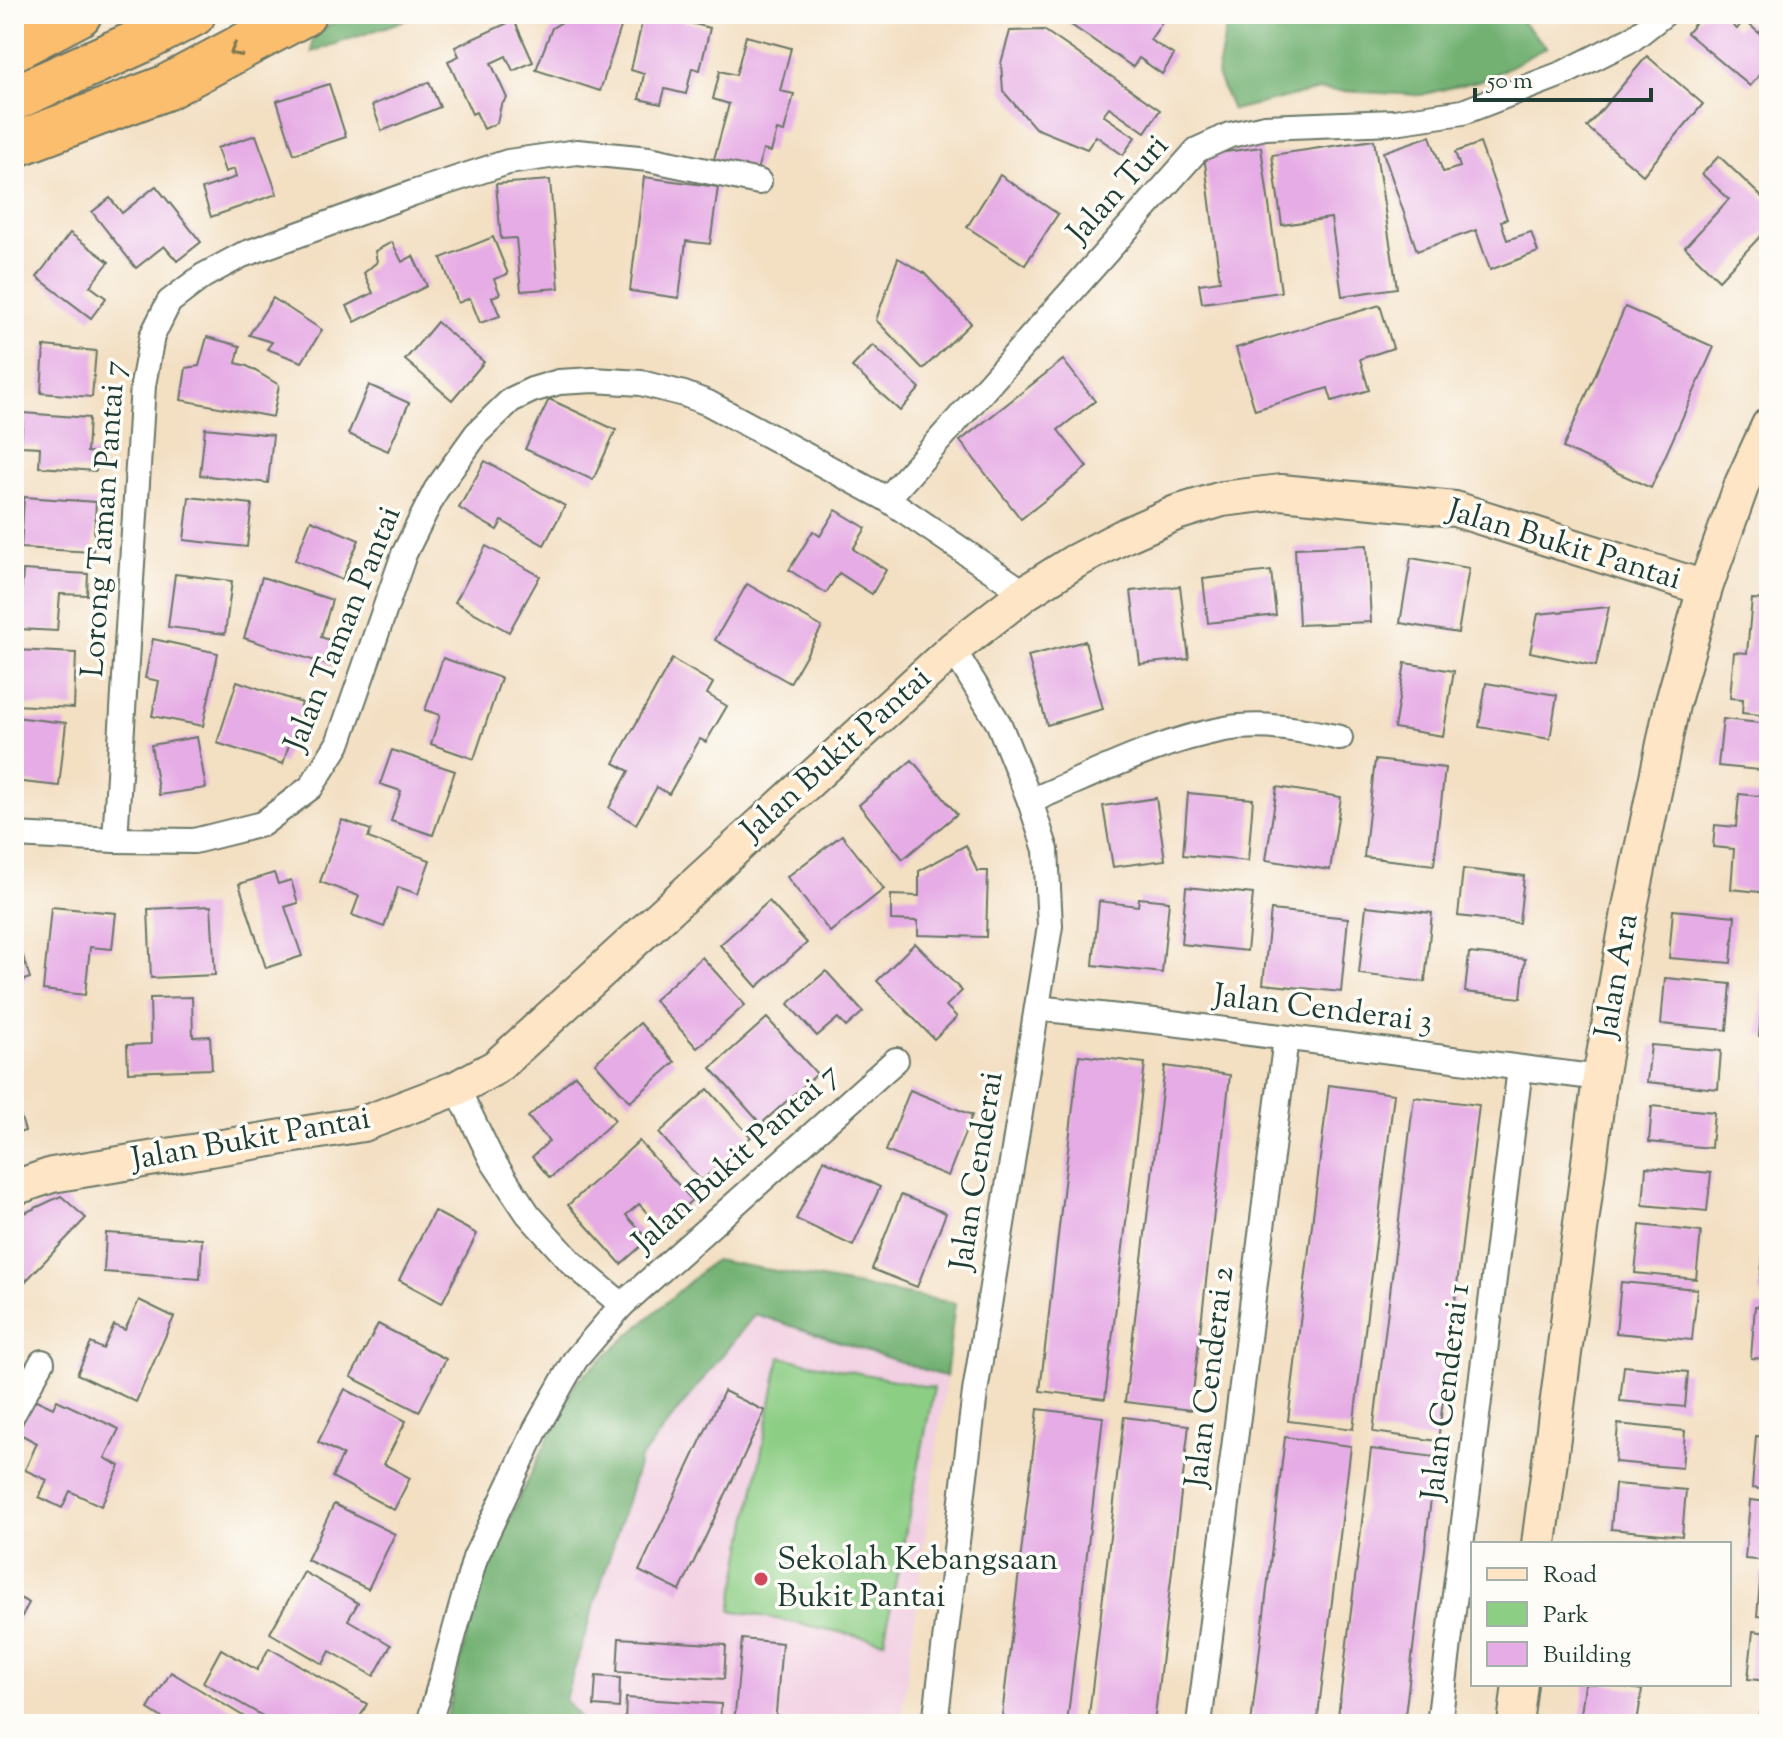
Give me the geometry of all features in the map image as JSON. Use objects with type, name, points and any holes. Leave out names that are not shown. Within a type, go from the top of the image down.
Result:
[{"type":"highway","points":[[14,48],[79,14]]},
{"type":"highway","points":[[14,82],[147,14]]},
{"type":"highway","points":[[14,98],[193,14]]},
{"type":"highway","points":[[14,145],[165,88],[303,14]]},
{"type":"street","name":"Jalan Turi","points":[[887,499],[1197,150],[1230,135],[1265,127],[1394,122],[1463,112],[1564,73],[1632,39],[1664,14]]},
{"type":"street","name":"Lorong Taman Pantai 7","points":[[115,840],[143,385],[152,336],[169,302],[203,276],[242,255],[508,162],[577,152],[649,159],[759,182]]},
{"type":"street","name":"Jalan Taman Pantai","points":[[14,835],[194,841],[262,824],[311,787],[338,744],[404,554],[436,490],[477,433],[511,400],[559,382],[594,380],[641,383],[708,403],[887,499],[1025,593]]},
{"type":"street","name":"Jalan Ara","points":[[1539,1542],[1600,1078],[1629,912],[1669,720],[1705,588],[1742,484],[1769,425]]},
{"type":"street","name":"Jalan Bukit Pantai","points":[[14,1188],[52,1175],[363,1124],[457,1088],[496,1067],[953,649],[1025,593],[1100,548],[1176,513],[1222,499],[1281,492],[1455,509],[1705,588]]},
{"type":"street","name":"Jalan Cenderai","points":[[935,1724],[975,1392],[1050,926],[1046,850],[1030,801],[999,724],[953,649]]},
{"type":"street","points":[[1030,801],[1171,743],[1227,728],[1284,727],[1340,738]]},
{"type":"street","name":"Jalan Cenderai 3","points":[[1037,1008],[1600,1078]]},
{"type":"street","name":"Jalan Cenderai 2","points":[[1199,1724],[1286,1038]]},
{"type":"street","name":"Jalan Bukit Pantai 7","points":[[429,1724],[475,1558],[536,1429],[575,1360],[622,1305],[896,1060]]},
{"type":"street","name":"Jalan Cenderai 1","points":[[1439,1724],[1520,1068]]},
{"type":"street","points":[[457,1088],[492,1160],[528,1214],[572,1263],[622,1305]]},
{"type":"street","points":[[14,1412],[42,1362]]},
{"type":"street","points":[[1515,1724],[1520,1686]]},
{"type":"shaded area","name":"Sekolah Kebangsaan Bukit Pantai","points":[[755,1314],[946,1377],[901,1724],[584,1724],[565,1699],[640,1459]]},
{"type":"green space","points":[[348,14],[423,14],[312,52],[313,35]]},
{"type":"green space","points":[[1224,14],[1514,14],[1547,47],[1486,79],[1421,95],[1319,90],[1232,110],[1217,75],[1228,18]]},
{"type":"green space","points":[[714,1260],[955,1303],[946,1377],[755,1314],[640,1459],[565,1699],[584,1724],[445,1724],[482,1574],[576,1382]]},
{"type":"green space","points":[[780,1357],[934,1388],[884,1641],[731,1610]]},
{"type":"building","points":[[576,14],[622,24],[600,91],[536,70],[552,28],[574,19]]},
{"type":"building","points":[[644,14],[710,28],[700,70],[692,68],[686,94],[665,89],[661,104],[639,99],[644,74],[631,70]]},
{"type":"building","points":[[1055,14],[1168,14],[1150,40],[1174,55],[1162,74],[1139,58],[1133,67]]},
{"type":"building","points":[[1703,14],[1720,14],[1737,29],[1744,20],[1759,33],[1769,20],[1769,64],[1750,86],[1687,33]]},
{"type":"building","points":[[514,20],[533,62],[513,71],[506,56],[491,63],[507,98],[501,105],[497,123],[484,129],[476,112],[472,114],[448,61],[459,56],[455,47]]},
{"type":"building","points":[[1044,30],[1160,110],[1145,132],[1109,107],[1103,115],[1135,137],[1123,155],[1096,136],[1087,149],[1035,128],[1003,91],[1001,63],[1010,31]]},
{"type":"building","points":[[746,36],[791,48],[780,91],[794,94],[784,132],[777,130],[771,152],[763,150],[757,170],[714,159],[729,104],[713,99],[720,71],[736,75]]},
{"type":"building","points":[[1647,56],[1703,104],[1643,175],[1587,127]]},
{"type":"building","points":[[429,82],[440,107],[382,131],[372,105]]},
{"type":"building","points":[[329,84],[346,137],[294,154],[277,101]]},
{"type":"building","points":[[256,135],[277,194],[211,217],[202,189],[236,177],[234,169],[225,172],[217,148]]},
{"type":"building","points":[[1430,136],[1443,172],[1460,167],[1455,152],[1480,143],[1507,219],[1501,221],[1507,240],[1531,232],[1538,252],[1490,270],[1476,230],[1417,251],[1383,152]]},
{"type":"building","points":[[1374,140],[1397,288],[1342,296],[1331,218],[1282,225],[1272,155]]},
{"type":"building","points":[[1261,147],[1281,292],[1202,303],[1199,284],[1220,281],[1204,155]]},
{"type":"building","points":[[1719,156],[1769,204],[1769,227],[1719,280],[1685,247],[1729,199],[1702,174]]},
{"type":"building","points":[[1000,175],[1058,214],[1025,265],[967,227]]},
{"type":"building","points":[[644,177],[718,187],[710,244],[686,241],[679,298],[630,291]]},
{"type":"building","points":[[550,180],[559,288],[521,291],[516,238],[501,239],[496,184]]},
{"type":"building","points":[[156,186],[201,242],[177,261],[164,246],[136,268],[92,212],[110,198],[122,213]]},
{"type":"building","points":[[70,233],[109,262],[90,286],[106,298],[91,318],[37,277]]},
{"type":"building","points":[[493,237],[508,274],[494,279],[500,294],[492,297],[500,316],[480,323],[470,298],[458,303],[441,258]]},
{"type":"building","points":[[392,242],[402,262],[413,256],[427,286],[355,322],[347,306],[373,293],[364,273],[377,262],[375,251]]},
{"type":"building","points":[[898,258],[924,273],[971,323],[923,369],[876,320]]},
{"type":"building","points":[[273,298],[322,330],[302,362],[267,349],[272,342],[249,335]]},
{"type":"building","points":[[1380,305],[1393,348],[1360,359],[1369,390],[1332,401],[1328,388],[1255,410],[1236,348]]},
{"type":"building","points":[[1625,307],[1714,347],[1651,488],[1563,448]]},
{"type":"building","points":[[437,322],[484,362],[452,400],[405,360]]},
{"type":"building","points":[[207,337],[240,346],[236,363],[279,385],[273,417],[181,400],[186,368],[199,366]]},
{"type":"building","points":[[873,345],[920,388],[900,411],[852,367]]},
{"type":"building","points":[[44,346],[96,351],[92,397],[41,393]]},
{"type":"building","points":[[1063,360],[1095,401],[1058,430],[1087,467],[1021,519],[960,441]]},
{"type":"building","points":[[369,385],[409,403],[388,451],[348,434]]},
{"type":"building","points":[[549,399],[616,430],[593,480],[525,449]]},
{"type":"building","points":[[23,413],[89,418],[87,452],[97,453],[96,471],[39,467],[40,447],[21,446]]},
{"type":"building","points":[[205,428],[273,435],[268,483],[200,475]]},
{"type":"building","points":[[485,461],[565,506],[544,545],[502,521],[497,530],[459,508]]},
{"type":"building","points":[[24,497],[96,502],[93,552],[21,548]]},
{"type":"building","points":[[189,497],[252,504],[247,547],[184,540]]},
{"type":"building","points":[[836,510],[866,528],[853,549],[886,570],[872,594],[839,573],[826,593],[789,570],[813,531],[820,536]]},
{"type":"building","points":[[311,520],[359,540],[342,580],[295,560]]},
{"type":"building","points":[[1367,545],[1371,622],[1299,625],[1295,548]]},
{"type":"building","points":[[486,546],[540,576],[509,632],[455,602]]},
{"type":"building","points":[[1411,558],[1469,568],[1458,633],[1400,623]]},
{"type":"building","points":[[23,570],[88,574],[87,595],[60,594],[57,631],[19,629]]},
{"type":"building","points":[[1271,571],[1276,615],[1208,623],[1203,579]]},
{"type":"building","points":[[175,574],[232,581],[225,634],[168,627]]},
{"type":"building","points":[[262,577],[332,600],[321,637],[341,644],[334,667],[244,638]]},
{"type":"building","points":[[747,584],[822,627],[790,683],[715,640]]},
{"type":"building","points":[[1180,586],[1189,659],[1140,664],[1131,591]]},
{"type":"building","points":[[1752,599],[1769,600],[1769,716],[1742,713],[1743,699],[1730,698],[1734,652],[1747,653]]},
{"type":"building","points":[[1609,607],[1596,666],[1530,652],[1538,614]]},
{"type":"building","points":[[153,639],[218,653],[203,726],[152,716],[159,681],[145,678]]},
{"type":"building","points":[[1085,641],[1103,709],[1047,725],[1028,656]]},
{"type":"building","points":[[16,650],[76,653],[74,708],[14,705]]},
{"type":"building","points":[[443,658],[501,678],[474,759],[431,744],[440,715],[425,710]]},
{"type":"building","points":[[672,659],[713,683],[707,694],[727,706],[706,742],[700,739],[669,794],[657,787],[636,824],[609,808],[629,771],[614,763]]},
{"type":"building","points":[[1405,663],[1454,671],[1443,736],[1394,728]]},
{"type":"building","points":[[237,681],[302,703],[283,764],[217,743]]},
{"type":"building","points":[[1486,683],[1557,695],[1550,739],[1479,727]]},
{"type":"building","points":[[14,717],[66,723],[59,786],[14,781]]},
{"type":"building","points":[[1723,719],[1769,724],[1769,771],[1718,766]]},
{"type":"building","points":[[197,737],[206,788],[159,795],[151,745]]},
{"type":"building","points":[[392,750],[455,771],[433,835],[391,821],[401,791],[380,784]]},
{"type":"building","points":[[912,760],[957,814],[903,859],[859,805]]},
{"type":"building","points":[[1375,760],[1445,768],[1434,865],[1364,857]]},
{"type":"building","points":[[1277,787],[1341,797],[1330,870],[1266,860]]},
{"type":"building","points":[[1188,793],[1253,799],[1248,861],[1183,855]]},
{"type":"building","points":[[1739,794],[1769,797],[1769,893],[1731,889],[1734,849],[1713,847],[1715,825],[1736,827]]},
{"type":"building","points":[[1156,798],[1165,860],[1113,867],[1103,806]]},
{"type":"building","points":[[342,820],[371,830],[368,838],[430,860],[418,894],[398,887],[384,927],[352,915],[359,896],[320,882]]},
{"type":"building","points":[[842,835],[884,889],[830,932],[787,877]]},
{"type":"building","points":[[966,845],[977,871],[988,871],[986,937],[918,935],[918,921],[891,920],[891,895],[919,896],[919,871]]},
{"type":"building","points":[[1463,869],[1524,876],[1519,923],[1458,916]]},
{"type":"building","points":[[274,873],[278,884],[291,880],[298,903],[285,907],[302,956],[266,968],[239,884]]},
{"type":"building","points":[[1186,887],[1253,894],[1247,951],[1181,944]]},
{"type":"building","points":[[1139,898],[1169,901],[1162,973],[1093,965],[1099,901],[1138,906]]},
{"type":"building","points":[[769,901],[807,943],[757,987],[720,945]]},
{"type":"building","points":[[211,906],[215,975],[151,978],[148,909]]},
{"type":"building","points":[[1366,906],[1432,913],[1425,982],[1359,974]]},
{"type":"building","points":[[51,907],[116,913],[112,949],[90,947],[85,995],[43,990]]},
{"type":"building","points":[[1271,910],[1348,918],[1341,992],[1263,984]]},
{"type":"building","points":[[1673,910],[1735,916],[1731,963],[1669,958]]},
{"type":"building","points":[[14,928],[30,978],[14,983]]},
{"type":"building","points":[[915,943],[962,991],[946,1006],[957,1017],[934,1039],[877,981]]},
{"type":"building","points":[[1469,953],[1525,959],[1521,998],[1465,992]]},
{"type":"building","points":[[702,957],[745,1005],[697,1048],[654,1000]]},
{"type":"building","points":[[826,971],[863,1012],[846,1027],[838,1018],[817,1036],[788,1004]]},
{"type":"building","points":[[1665,978],[1731,984],[1727,1030],[1661,1024]]},
{"type":"building","points":[[1763,988],[1769,988],[1769,1037],[1759,1036]]},
{"type":"building","points":[[192,997],[193,1037],[210,1036],[212,1069],[128,1072],[127,1045],[151,1044],[150,998]]},
{"type":"building","points":[[767,1018],[817,1074],[761,1124],[711,1068]]},
{"type":"building","points":[[640,1023],[675,1062],[630,1102],[595,1063]]},
{"type":"building","points":[[1651,1045],[1721,1051],[1718,1089],[1647,1082]]},
{"type":"building","points":[[1079,1055],[1145,1063],[1105,1399],[1040,1391]]},
{"type":"building","points":[[1165,1066],[1230,1075],[1191,1410],[1125,1402]]},
{"type":"building","points":[[1769,1072],[1769,1107],[1764,1106]]},
{"type":"building","points":[[575,1075],[615,1120],[550,1178],[532,1157],[549,1141],[528,1117]]},
{"type":"building","points":[[1329,1085],[1394,1094],[1353,1429],[1288,1421]]},
{"type":"building","points":[[708,1089],[751,1137],[701,1181],[659,1133]]},
{"type":"building","points":[[910,1090],[972,1115],[948,1176],[886,1151]]},
{"type":"building","points":[[14,1095],[25,1131],[14,1134]]},
{"type":"building","points":[[1414,1097],[1479,1105],[1438,1441],[1373,1432]]},
{"type":"building","points":[[1652,1106],[1714,1112],[1711,1148],[1649,1142]]},
{"type":"building","points":[[639,1141],[692,1200],[661,1228],[639,1204],[626,1215],[648,1240],[621,1264],[568,1205]]},
{"type":"building","points":[[824,1160],[880,1187],[853,1246],[796,1219]]},
{"type":"building","points":[[1646,1167],[1711,1173],[1707,1211],[1643,1205]]},
{"type":"building","points":[[901,1195],[946,1213],[917,1287],[872,1269]]},
{"type":"building","points":[[61,1196],[86,1218],[21,1286],[14,1280],[14,1218]]},
{"type":"building","points":[[434,1211],[477,1234],[442,1303],[399,1280]]},
{"type":"building","points":[[1640,1225],[1701,1232],[1696,1279],[1635,1273]]},
{"type":"building","points":[[106,1233],[202,1239],[200,1279],[104,1272]]},
{"type":"building","points":[[1764,1245],[1769,1245],[1769,1294],[1759,1293]]},
{"type":"building","points":[[1621,1282],[1697,1289],[1692,1340],[1616,1333]]},
{"type":"building","points":[[139,1300],[174,1317],[136,1402],[77,1374],[91,1343],[103,1349],[114,1325],[125,1330]]},
{"type":"building","points":[[1755,1306],[1769,1307],[1769,1359],[1751,1358]]},
{"type":"building","points":[[378,1324],[446,1359],[419,1412],[351,1377]]},
{"type":"building","points":[[1624,1366],[1688,1372],[1685,1407],[1620,1401]]},
{"type":"building","points":[[1765,1376],[1769,1376],[1769,1425],[1760,1424]]},
{"type":"building","points":[[345,1389],[406,1421],[384,1464],[410,1478],[394,1510],[332,1477],[343,1455],[318,1442]]},
{"type":"building","points":[[724,1391],[765,1411],[680,1591],[639,1571]]},
{"type":"building","points":[[34,1399],[53,1408],[57,1400],[119,1429],[105,1458],[120,1466],[101,1506],[70,1491],[62,1508],[39,1497],[47,1480],[25,1470],[37,1443],[18,1433]]},
{"type":"building","points":[[1038,1409],[1103,1417],[1067,1724],[1001,1724]]},
{"type":"building","points":[[1124,1417],[1189,1425],[1154,1724],[1088,1724]]},
{"type":"building","points":[[1618,1424],[1685,1431],[1682,1468],[1615,1462]]},
{"type":"building","points":[[1756,1436],[1769,1437],[1769,1490],[1752,1488]]},
{"type":"building","points":[[1285,1437],[1351,1446],[1317,1724],[1251,1724]]},
{"type":"building","points":[[1371,1449],[1436,1457],[1404,1724],[1337,1724]]},
{"type":"building","points":[[1615,1484],[1686,1490],[1682,1536],[1611,1529]]},
{"type":"building","points":[[1750,1500],[1769,1502],[1769,1561],[1745,1559]]},
{"type":"building","points":[[334,1504],[395,1534],[368,1589],[307,1560]]},
{"type":"building","points":[[304,1572],[358,1603],[348,1620],[391,1645],[374,1676],[330,1651],[323,1664],[270,1633]]},
{"type":"building","points":[[1761,1573],[1769,1573],[1769,1617],[1757,1616]]},
{"type":"building","points":[[14,1595],[29,1603],[14,1631]]},
{"type":"building","points":[[1753,1631],[1769,1633],[1769,1681],[1748,1679]]},
{"type":"building","points":[[619,1638],[726,1645],[724,1679],[617,1672]]},
{"type":"building","points":[[742,1639],[782,1643],[775,1724],[734,1724]]},
{"type":"building","points":[[269,1648],[367,1704],[356,1724],[277,1724],[203,1682],[221,1649],[257,1670]]},
{"type":"building","points":[[171,1672],[256,1724],[172,1724],[148,1709]]},
{"type":"building","points":[[596,1676],[620,1678],[619,1708],[594,1706]]},
{"type":"building","points":[[1585,1686],[1642,1690],[1637,1723],[1581,1714]]},
{"type":"building","points":[[626,1698],[721,1704],[720,1724],[625,1724]]},
{"type":"building","points":[[1759,1713],[1769,1714],[1769,1724],[1758,1724]]},
{"type":"place","name":"Sekolah Kebangsaan Bukit Pantai","points":[[761,1579]]}]
